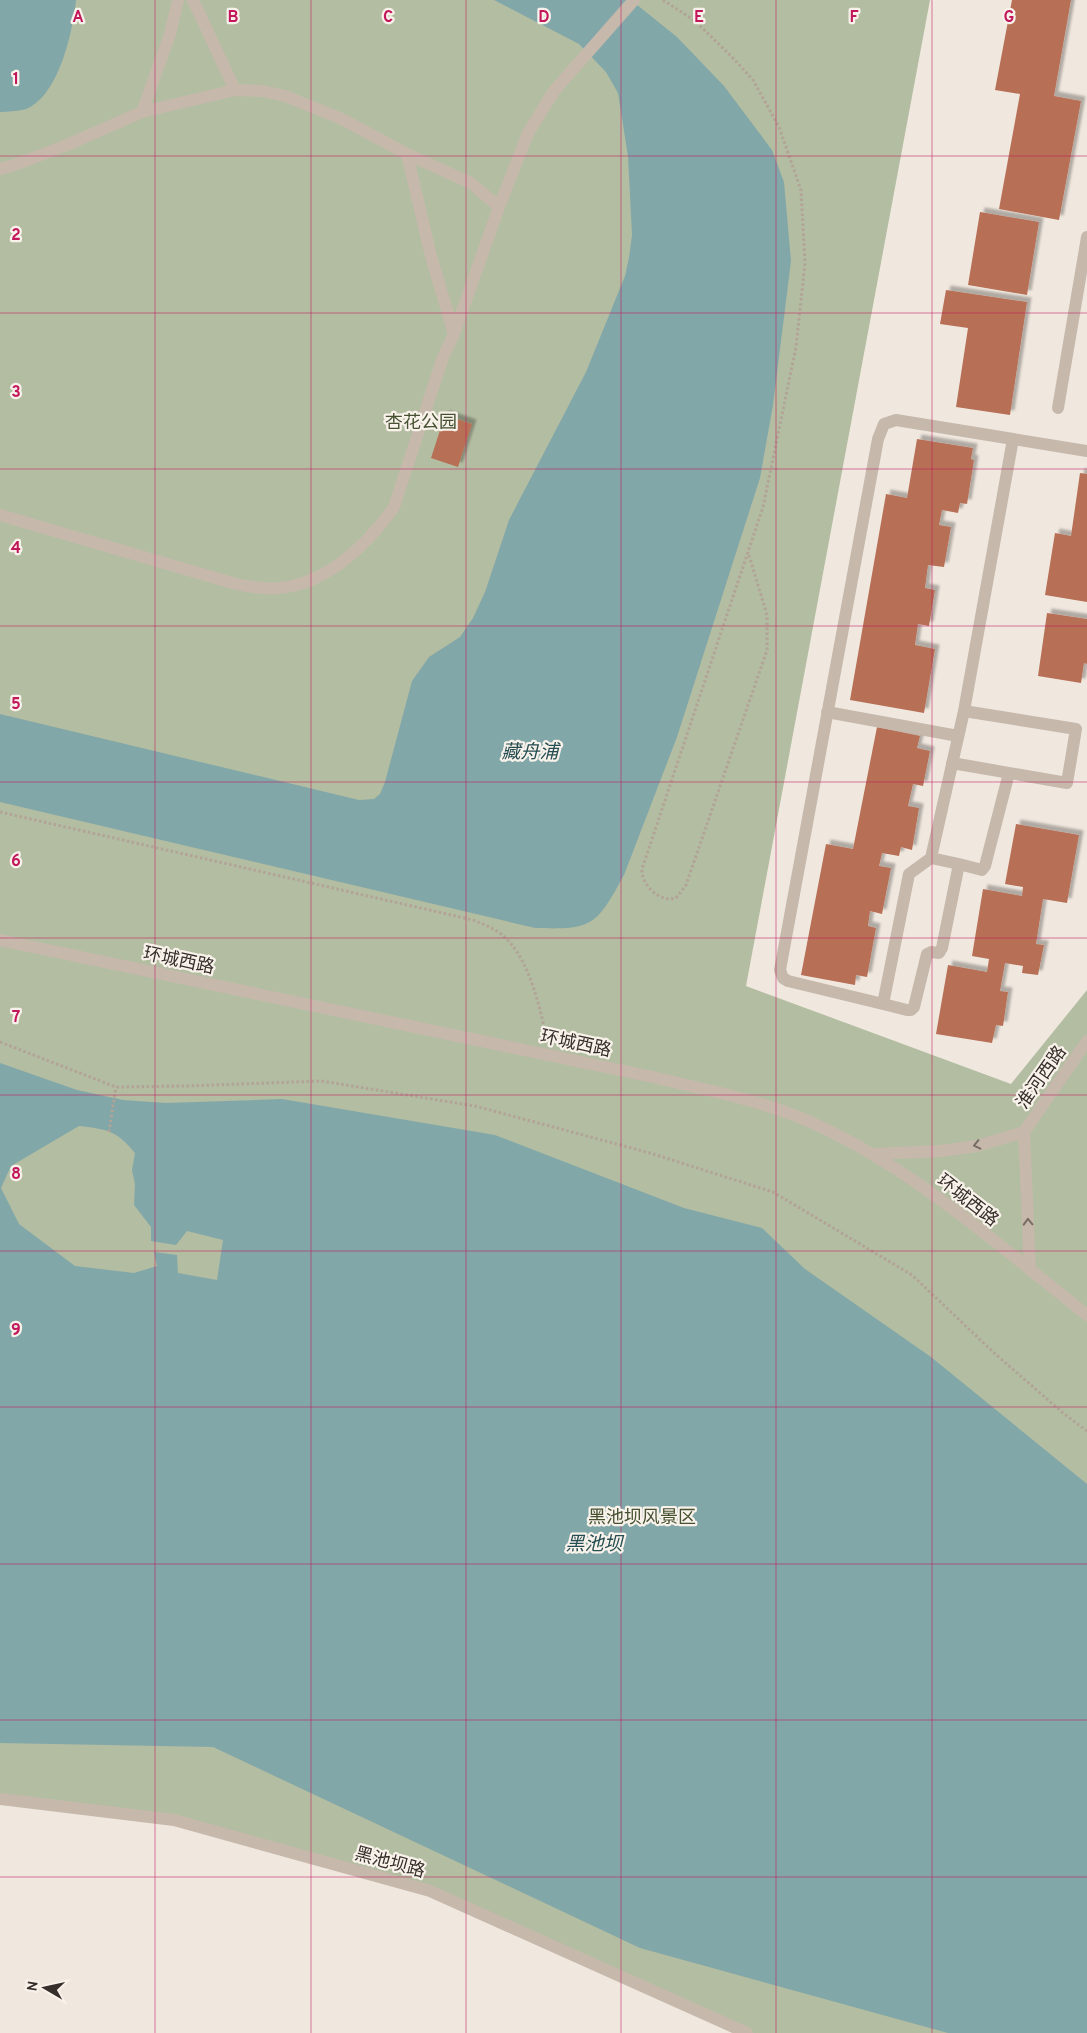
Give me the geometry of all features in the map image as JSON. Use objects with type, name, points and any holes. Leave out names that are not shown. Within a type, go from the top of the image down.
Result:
[{"type":"street","points":[[142,112],[170,34],[178,0]]},
{"type":"street","points":[[193,0],[236,90]]},
{"type":"street","points":[[0,514],[236,584],[260,588],[279,588],[298,584],[320,575],[361,546],[379,528],[394,507],[443,357],[454,334],[513,168],[528,133],[554,91],[634,0]]},
{"type":"street","points":[[0,169],[67,145],[142,112],[236,90],[264,91],[285,96],[342,119],[407,154],[472,183],[499,207]]},
{"type":"street","points":[[407,154],[431,256],[454,334]]},
{"type":"street","points":[[1058,408],[1087,237]]},
{"type":"street","points":[[959,864],[942,948],[939,953],[931,952],[926,954],[914,1007],[907,1010],[788,981],[783,978],[780,970],[878,439],[882,428],[889,422],[900,421],[1087,450]]},
{"type":"street","points":[[883,1004],[909,874],[931,858],[964,710],[1013,439]]},
{"type":"street","points":[[952,763],[1067,783],[1076,729],[964,710]]},
{"type":"street","points":[[828,712],[958,736]]},
{"type":"street","points":[[931,858],[978,870],[985,868],[1009,773]]},
{"type":"street","name":"环城西路","points":[[0,940],[719,1093],[796,1116],[861,1146],[926,1190],[1087,1315]]},
{"type":"street","name":"淮河西路","points":[[1024,1132],[1087,1042]]},
{"type":"street","points":[[873,1154],[941,1151],[977,1146],[1024,1132],[1030,1270]]},
{"type":"street","name":"黑池坝路","points":[[0,1799],[174,1820],[430,1891],[748,2033]]},
{"type":"path","points":[[663,0],[695,21],[732,57],[753,80],[780,127],[802,190],[805,263],[796,347],[763,507],[642,868],[642,876],[654,893],[667,899],[676,898],[686,885],[767,650],[767,616],[748,552]]},
{"type":"path","points":[[0,812],[472,920],[488,926],[501,934],[515,948],[536,993],[550,1056]]},
{"type":"path","points":[[0,1042],[116,1087],[321,1081],[466,1104],[650,1153],[773,1192],[912,1275],[992,1351],[1087,1432]]},
{"type":"path","points":[[109,1132],[116,1087]]},
{"type":"green space","points":[[0,0],[930,0],[746,986],[1011,1084],[1087,990],[1087,2033],[747,2033],[430,1891],[174,1820],[0,1799]]},
{"type":"water","points":[[0,0],[76,0],[68,45],[56,77],[38,102],[23,110],[0,112]]},
{"type":"water","name":"藏舟浦","points":[[494,0],[631,0],[677,37],[724,86],[772,150],[784,182],[791,261],[773,405],[760,478],[677,737],[624,875],[615,892],[599,915],[581,926],[535,928],[0,802],[0,714],[359,800],[374,799],[380,794],[385,782],[412,681],[429,657],[460,637],[473,618],[485,592],[509,520],[586,372],[625,276],[629,258],[632,235],[628,156],[618,93],[606,72],[579,44]]},
{"type":"water","name":"黑池坝","points":[[0,1063],[77,1090],[123,1100],[166,1103],[282,1099],[495,1135],[684,1208],[762,1228],[805,1269],[931,1357],[1087,1484],[1087,2033],[948,2033],[640,1948],[213,1747],[0,1743]],"holes":[[[79,1126],[111,1132],[123,1140],[135,1153],[132,1170],[135,1184],[134,1205],[151,1227],[151,1241],[176,1245],[187,1231],[223,1240],[217,1280],[178,1273],[177,1255],[154,1252],[157,1266],[134,1273],[75,1266],[19,1224],[1,1188],[11,1166]]]},
{"type":"building","points":[[1012,0],[1071,0],[1054,96],[1081,101],[1059,220],[999,209],[1020,94],[995,90]]},
{"type":"building","points":[[980,212],[1039,222],[1027,295],[968,285]]},
{"type":"building","points":[[946,290],[1027,302],[1010,415],[956,407],[968,328],[940,324]]},
{"type":"building","points":[[445,415],[472,424],[458,467],[431,458]]},
{"type":"building","points":[[917,439],[973,448],[971,459],[974,460],[967,504],[960,503],[958,513],[942,510],[939,525],[951,527],[944,567],[928,565],[925,588],[935,590],[929,626],[918,624],[915,645],[935,649],[924,713],[850,700],[886,494],[907,498]]},
{"type":"building","points":[[1080,473],[1087,474],[1087,602],[1045,595],[1055,533],[1071,536]]},
{"type":"building","points":[[1047,613],[1087,619],[1087,664],[1084,663],[1081,683],[1038,676]]},
{"type":"building","points":[[877,727],[920,736],[917,748],[930,751],[923,786],[913,784],[908,806],[919,808],[912,850],[901,847],[899,856],[882,853],[879,866],[891,868],[882,914],[870,911],[868,926],[876,928],[867,977],[856,975],[855,985],[801,975],[826,844],[853,849]]},
{"type":"building","points":[[1016,824],[1079,835],[1067,903],[1043,899],[1036,944],[1044,945],[1038,975],[1022,973],[1023,966],[1005,963],[1000,991],[1008,992],[1003,1026],[996,1025],[992,1043],[936,1034],[948,965],[987,972],[989,959],[972,956],[983,889],[1022,896],[1023,887],[1005,884]]},
{"type":"park label","name":"杏花公园","points":[[421,422]]},
{"type":"park label","name":"黑池坝风景区","points":[[642,1517]]}]
